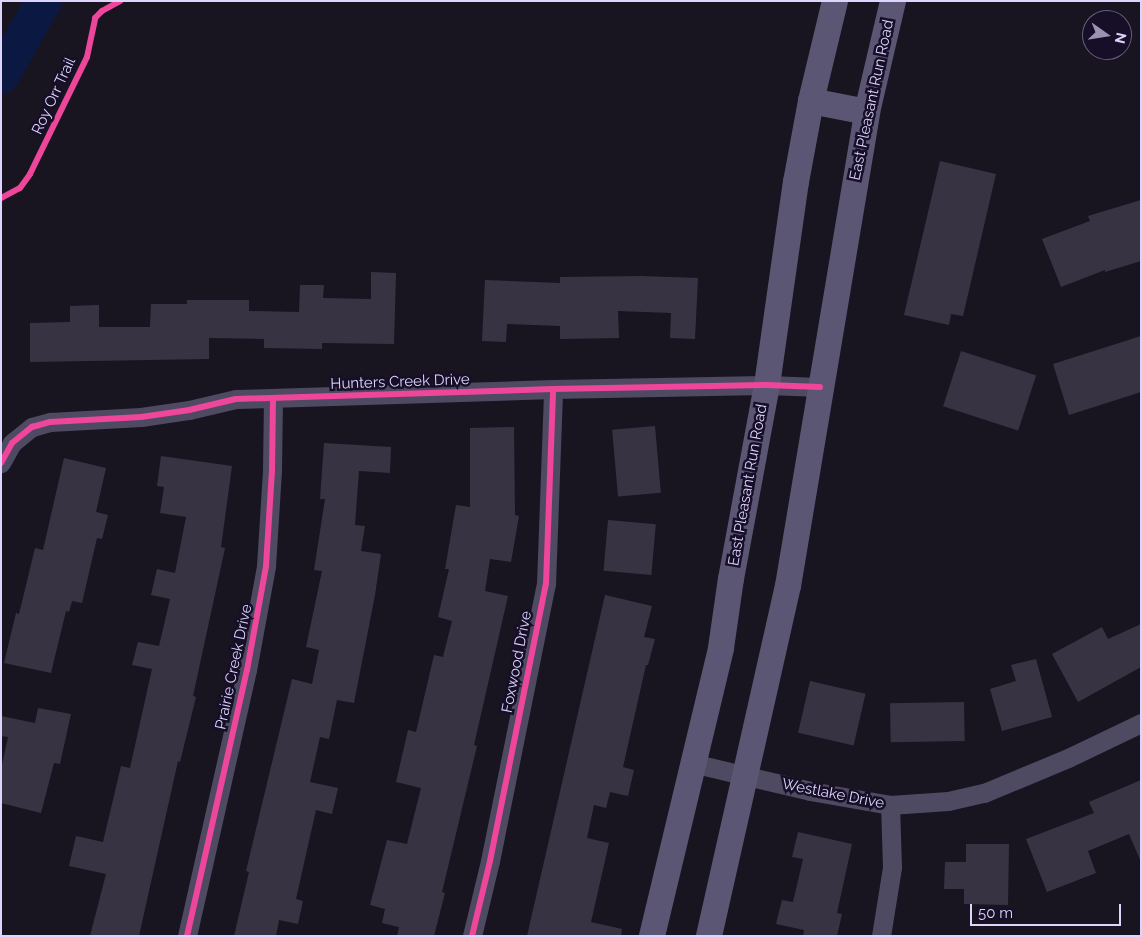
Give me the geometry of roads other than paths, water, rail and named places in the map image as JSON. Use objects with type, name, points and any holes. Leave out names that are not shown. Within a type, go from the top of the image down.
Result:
[{"type":"main road","name":"East Pleasant Run Road","points":[[652,936],[721,648],[731,579],[767,385],[787,239],[811,101],[835,1]]},
{"type":"main road","name":"East Pleasant Run Road","points":[[709,936],[788,586],[867,112],[894,1]]},
{"type":"main road","points":[[811,101],[867,112]]},
{"type":"street","name":"Hunters Creek Drive","points":[[1,463],[12,443],[32,427],[50,422],[141,417],[190,410],[236,399],[553,389],[767,385],[820,388]]},
{"type":"street","name":"Foxwood Drive","points":[[472,936],[490,861],[546,584],[553,389]]},
{"type":"street","name":"Prairie Creek Drive","points":[[187,936],[247,670],[266,566],[272,470],[273,398]]},
{"type":"street","name":"Westlake Drive","points":[[692,763],[810,791],[890,805],[948,801],[984,792],[1068,758],[1141,723]]},
{"type":"street","points":[[881,936],[892,867],[890,805]]},
{"type":"waterway","points":[[1,76],[44,1]]}]
